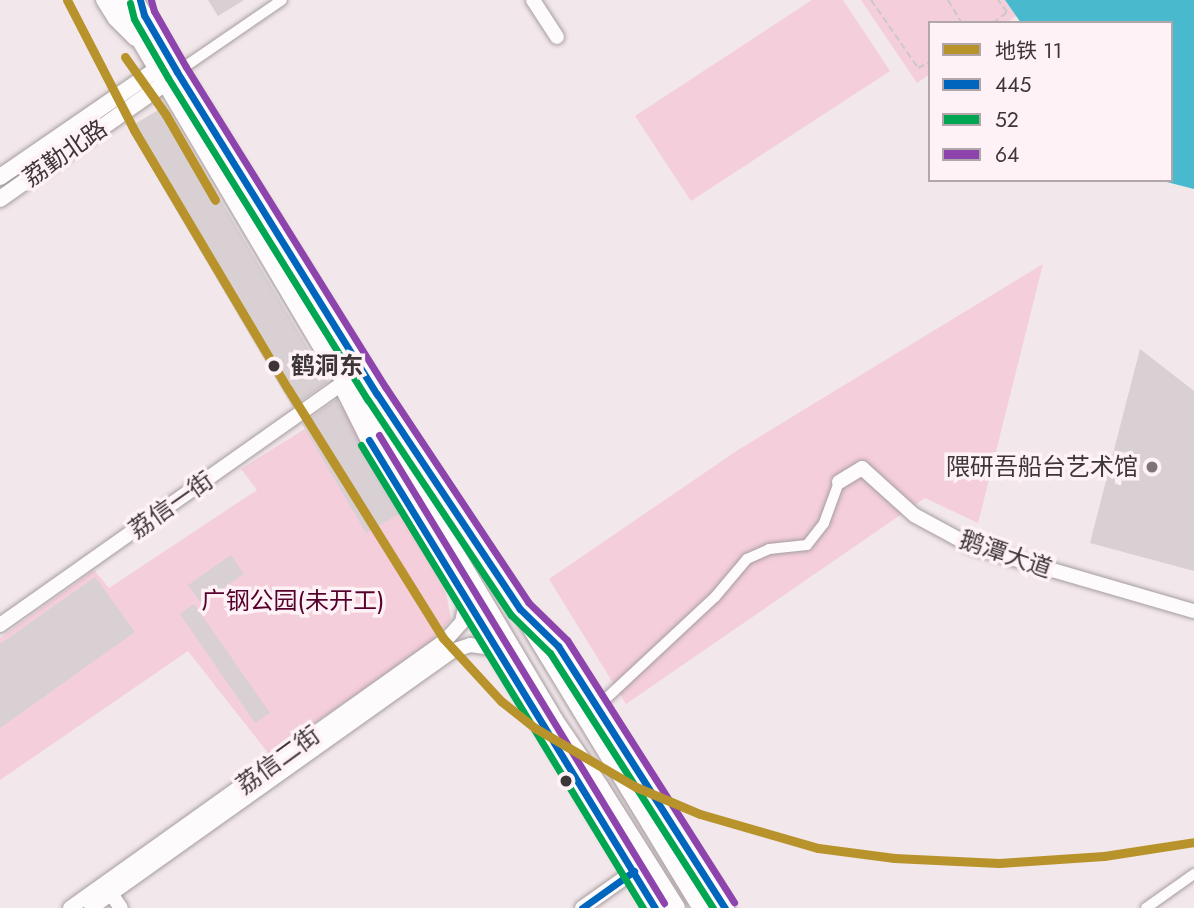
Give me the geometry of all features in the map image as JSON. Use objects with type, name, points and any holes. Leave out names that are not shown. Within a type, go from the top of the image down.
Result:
[{"type":"main road","points":[[117,0],[146,50],[166,74],[520,609],[702,908]]},
{"type":"main road","points":[[139,4],[166,74],[330,360],[372,444],[634,871],[666,904]]},
{"type":"main road","name":"荔勤北路","points":[[0,177],[166,74]]},
{"type":"main road","name":"荔勤北路","points":[[0,199],[166,74]]},
{"type":"main road","points":[[330,360],[386,437],[554,720],[600,786],[666,904]]},
{"type":"main road","points":[[520,609],[558,646],[725,908]]},
{"type":"street","points":[[103,0],[115,19],[146,50]]},
{"type":"street","points":[[166,74],[282,0]]},
{"type":"street","points":[[533,0],[557,37]]},
{"type":"street","name":"荔信一街","points":[[0,625],[342,384]]},
{"type":"street","name":"鹅潭大道","points":[[839,482],[862,468],[914,515],[973,547],[1194,611]]},
{"type":"street","points":[[598,706],[715,597],[747,559],[769,549],[807,545],[824,523],[839,482]]},
{"type":"street","name":"荔信二街","points":[[91,908],[108,889],[445,641],[462,622],[467,598]]},
{"type":"street","name":"荔信二街","points":[[70,908],[108,889],[452,651],[470,645],[498,649]]},
{"type":"street","points":[[582,908],[634,871]]},
{"type":"street","points":[[1146,908],[1194,874]]},
{"type":"street","points":[[108,889],[121,908]]},
{"type":"path","points":[[871,0],[918,68],[928,63]]},
{"type":"path","points":[[947,0],[961,21]]},
{"type":"path","points":[[996,21],[1007,12],[998,0]]},
{"type":"green space","points":[[812,0],[843,0],[890,71],[691,201],[635,116]]},
{"type":"green space","points":[[861,0],[1005,0],[1016,16],[1009,21],[928,21],[928,75],[917,83]]},
{"type":"green space","points":[[1043,264],[978,523],[925,498],[626,704],[549,579],[738,450]]},
{"type":"green space","name":"广钢公园(未开工)","points":[[346,403],[442,572],[451,619],[431,643],[269,754],[188,651],[0,780],[0,638],[94,570],[109,588],[257,490],[241,469]]},
{"type":"water","points":[[1005,0],[1194,0],[1194,189],[1167,182],[1173,182],[1173,21],[1020,21]]},
{"type":"building","points":[[208,0],[244,0],[218,16]]},
{"type":"building","points":[[165,106],[328,382],[292,407],[128,128]]},
{"type":"building","name":"隈研吾船台艺术馆","points":[[1140,349],[1194,391],[1194,571],[1090,543]]},
{"type":"building","points":[[337,399],[362,450],[401,513],[366,533],[302,424]]},
{"type":"building","points":[[231,555],[244,574],[201,603],[188,585]]},
{"type":"building","points":[[95,577],[135,632],[0,728],[0,644]]},
{"type":"building","points":[[194,604],[270,713],[255,723],[180,614]]},
{"type":"metro line","name":"11","points":[[67,0],[134,130],[288,389],[443,638],[501,701],[535,728],[636,787],[700,814],[818,848],[894,858],[999,863],[1104,856],[1194,842]]},
{"type":"metro line","name":"11","points":[[125,57],[166,115],[215,200]]},
{"type":"transit line","name":"445","points":[[140,0],[144,15],[177,72],[377,394],[520,609],[558,646],[725,908]]},
{"type":"transit line","name":"64","points":[[151,0],[154,11],[186,67],[386,388],[528,602],[567,640],[734,902]]},
{"type":"transit line","name":"52","points":[[130,3],[134,19],[168,78],[368,400],[511,615],[550,653],[713,908]]},
{"type":"transit line","name":"64","points":[[379,435],[664,903]]},
{"type":"transit line","name":"445","points":[[369,440],[655,908]]},
{"type":"transit line","name":"52","points":[[361,445],[643,908]]},
{"type":"transit line","name":"445","points":[[582,908],[634,871]]},
{"type":"place","name":"鹤洞东","points":[[274,366]]},
{"type":"place","name":"隈研吾船台艺术馆","points":[[1152,467]]}]
